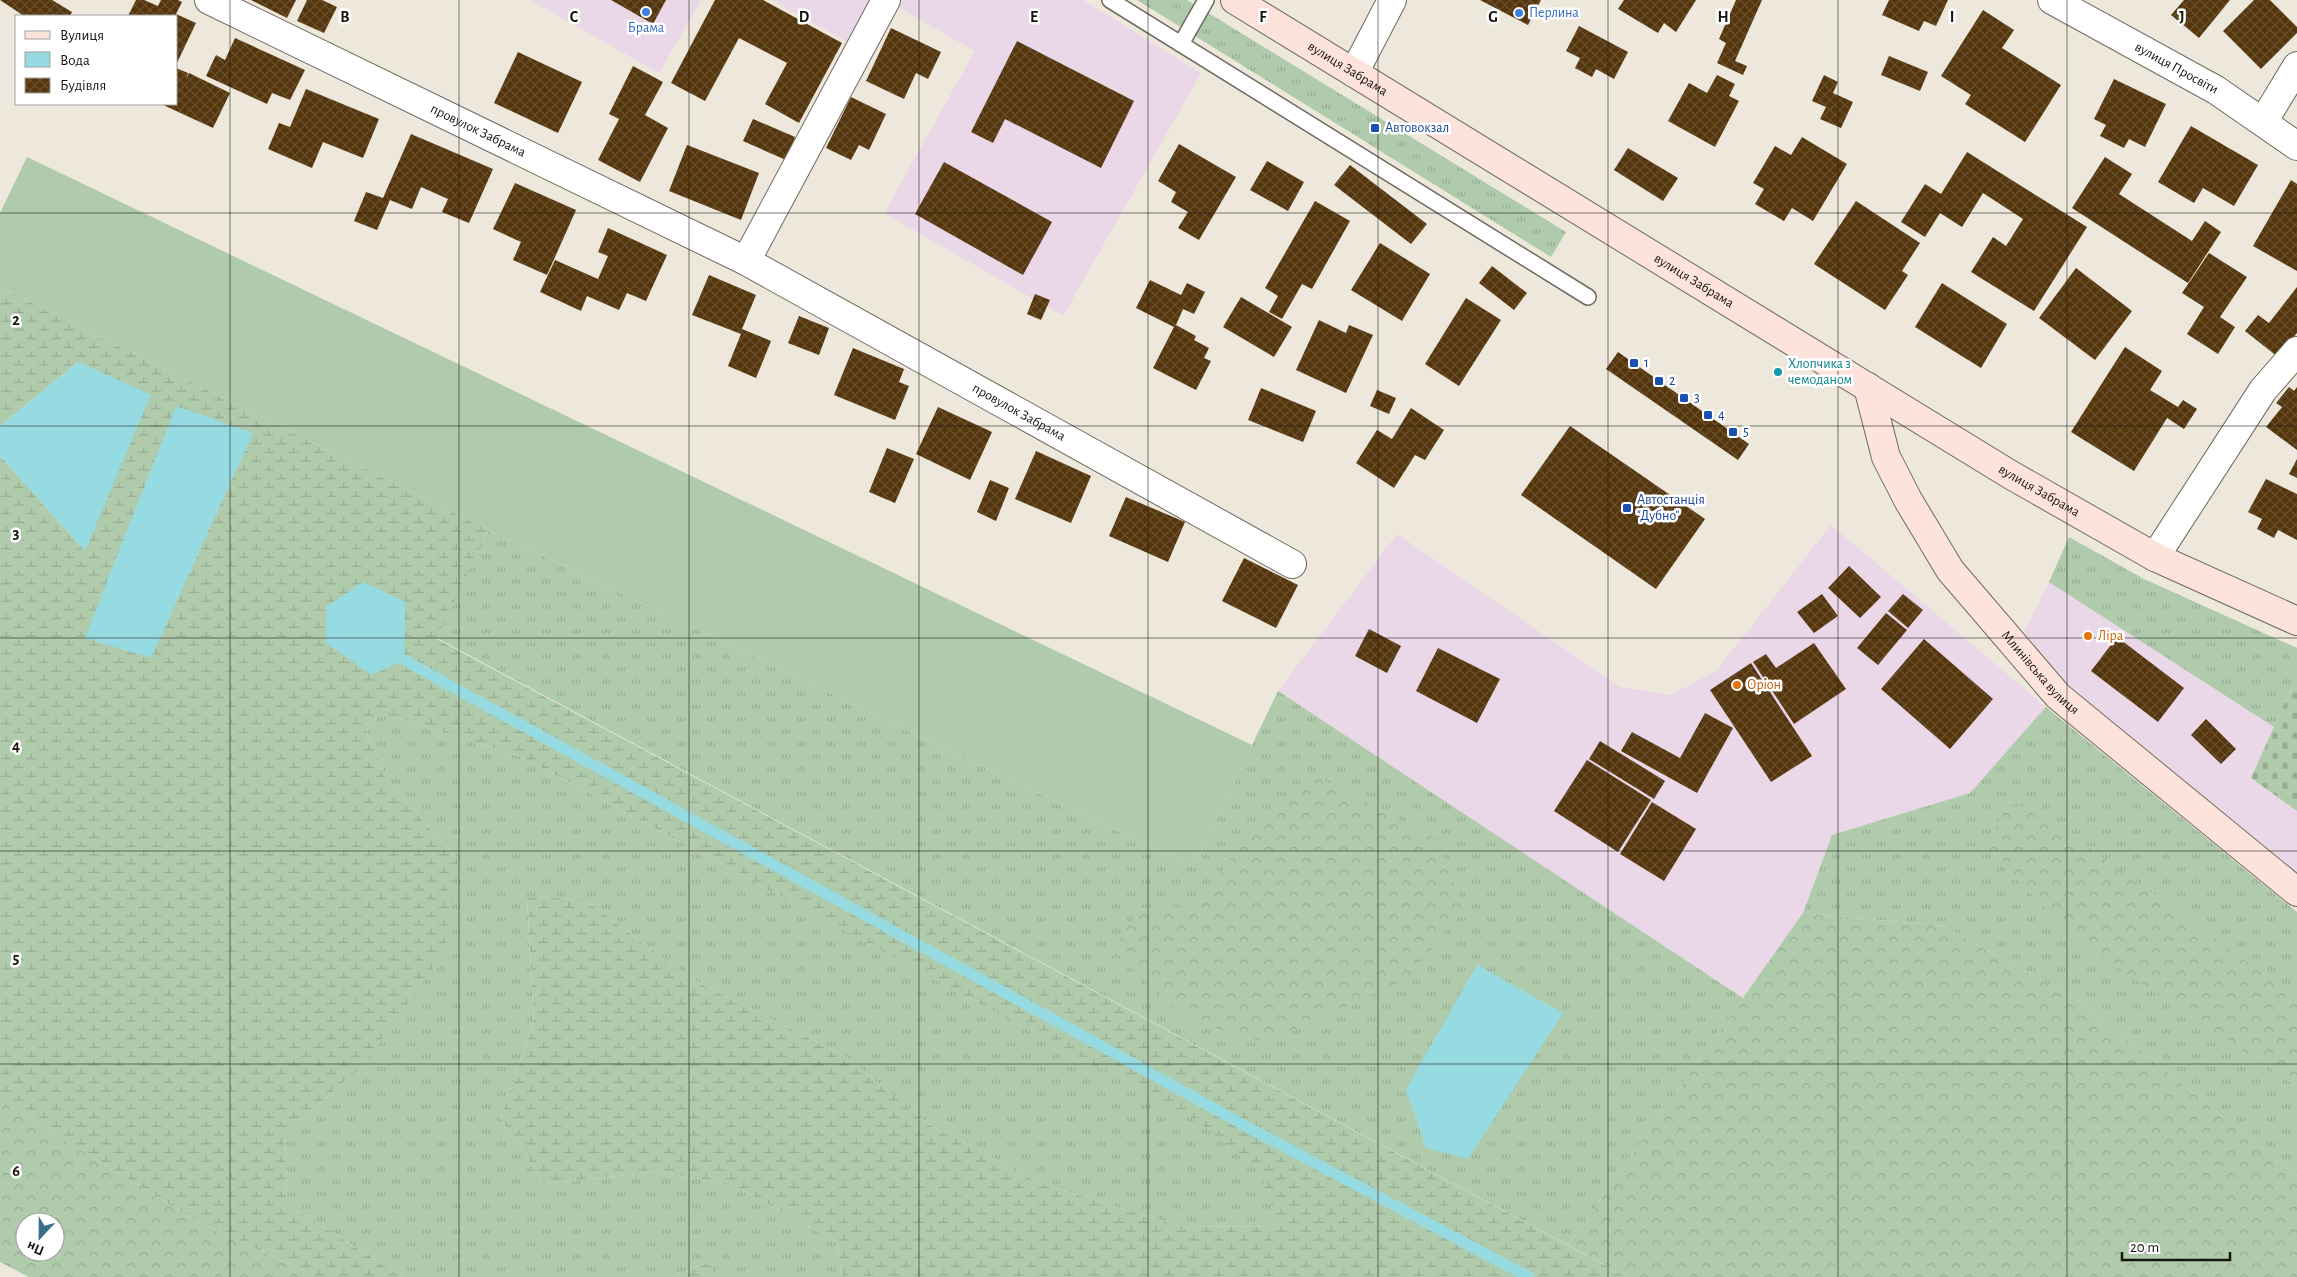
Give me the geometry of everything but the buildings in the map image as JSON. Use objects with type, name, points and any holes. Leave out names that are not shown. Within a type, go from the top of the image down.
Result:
[{"type":"main road","name":"вулиця Забрама","points":[[1235,0],[2012,475],[2155,557],[2297,620]]},
{"type":"main road","name":"Млинівська вулиця","points":[[1868,387],[1886,457],[1908,500],[1950,570],[2058,696],[2297,892]]},
{"type":"street","name":"провулок Забрама","points":[[209,0],[746,261],[1292,564]]},
{"type":"street","points":[[746,261],[886,0]]},
{"type":"street","points":[[1354,73],[1392,0]]},
{"type":"street","name":"вулиця Просвіти","points":[[2052,0],[2216,90],[2297,146]]},
{"type":"street","points":[[2262,122],[2297,66]]},
{"type":"street","points":[[2155,557],[2263,390],[2297,351]]},
{"type":"lane","points":[[1110,0],[1588,297]]},
{"type":"lane","points":[[1181,44],[1206,0]]},
{"type":"shaded area","points":[[530,0],[701,0],[659,73]]},
{"type":"shaded area","points":[[772,0],[876,0],[852,45]]},
{"type":"shaded area","points":[[897,0],[1083,0],[1201,73],[1063,316],[884,213],[975,51],[894,5]]},
{"type":"shaded area","points":[[1831,525],[2046,707],[1971,793],[1832,835],[1803,913],[1743,998],[1278,691],[1397,534],[1620,687],[1671,695],[1716,671]]},
{"type":"shaded area","points":[[2049,582],[2274,727],[2251,778],[2297,811],[2297,872],[2069,685],[2024,632]]},
{"type":"green space","points":[[1137,0],[1187,0],[1566,232],[1551,257]]},
{"type":"green space","points":[[27,157],[1252,745],[1193,867],[489,530],[0,287],[0,213]]},
{"type":"green space","points":[[0,287],[489,530],[437,639],[1627,1277],[842,1277],[837,1242],[729,1183],[655,1172],[544,1184],[500,1117],[534,1023],[527,897],[584,899],[690,978],[846,1057],[930,1125],[1042,1184],[1179,1226],[1278,1227],[1260,1172],[1196,1120],[522,757],[381,713],[366,731],[388,782],[458,859],[445,952],[363,1066],[285,1133],[287,1204],[403,1277],[317,1277],[193,1219],[13,1108],[0,1103],[0,456],[85,551],[78,362],[0,426]]},
{"type":"green space","points":[[489,530],[1193,867],[1278,691],[1743,998],[1568,1245],[437,638]]},
{"type":"green space","points":[[2069,537],[2144,579],[2297,648],[2297,689],[2292,687],[2274,727],[2049,582]]},
{"type":"green space","points":[[2292,687],[2297,689],[2297,811],[2251,778]]},
{"type":"green space","points":[[2046,707],[2297,912],[2297,1176],[2076,999],[1943,926],[1803,913],[1832,835],[1970,793]]},
{"type":"green space","points":[[381,713],[522,757],[1197,1120],[1261,1172],[1278,1227],[1179,1226],[1042,1184],[930,1125],[846,1057],[690,978],[584,899],[527,897],[534,1023],[500,1117],[544,1184],[655,1172],[729,1183],[837,1242],[842,1277],[715,1277],[709,1262],[673,1277],[403,1277],[287,1204],[285,1133],[363,1066],[458,859],[388,782],[366,731]]},
{"type":"green space","points":[[1312,774],[1436,839],[1464,908],[1406,980],[1265,1042],[1188,1021],[1111,948],[1142,908],[1200,906],[1241,842]]},
{"type":"green space","points":[[2027,802],[2297,998],[2297,1087],[2078,941],[1986,850],[2003,810]]},
{"type":"green space","points":[[1803,913],[1943,926],[2076,999],[2297,1176],[2297,1277],[1627,1277],[1568,1245]]},
{"type":"green space","points":[[0,1103],[13,1108],[193,1219],[317,1277],[29,1277],[0,1262]]},
{"type":"green space","points":[[709,1262],[715,1277],[673,1277]]},
{"type":"water","points":[[78,362],[151,395],[85,551],[0,456],[0,426]]},
{"type":"water","points":[[176,406],[253,433],[151,658],[85,638]]},
{"type":"water","points":[[363,582],[405,602],[404,660],[372,675],[326,643],[327,606]]},
{"type":"water","points":[[1477,965],[1563,1013],[1468,1159],[1426,1148],[1406,1089]]},
{"type":"waterway","points":[[404,660],[1251,1129],[1529,1277]]},
{"type":"place","name":"Брама","points":[[646,12]]},
{"type":"place","name":"Перлина","points":[[1519,13]]},
{"type":"place","name":"Автовокзал","points":[[1375,128]]},
{"type":"place","name":"1","points":[[1634,363]]},
{"type":"place","name":"Хлопчика з чемоданом","points":[[1778,372]]},
{"type":"place","name":"2","points":[[1659,381]]},
{"type":"place","name":"3","points":[[1684,398]]},
{"type":"place","name":"4","points":[[1708,415]]},
{"type":"place","name":"5","points":[[1733,432]]},
{"type":"place","name":"Автостанція \"Дубно\"","points":[[1627,508]]},
{"type":"place","name":"Ліра","points":[[2088,636]]},
{"type":"place","name":"Оріон","points":[[1737,685]]}]
